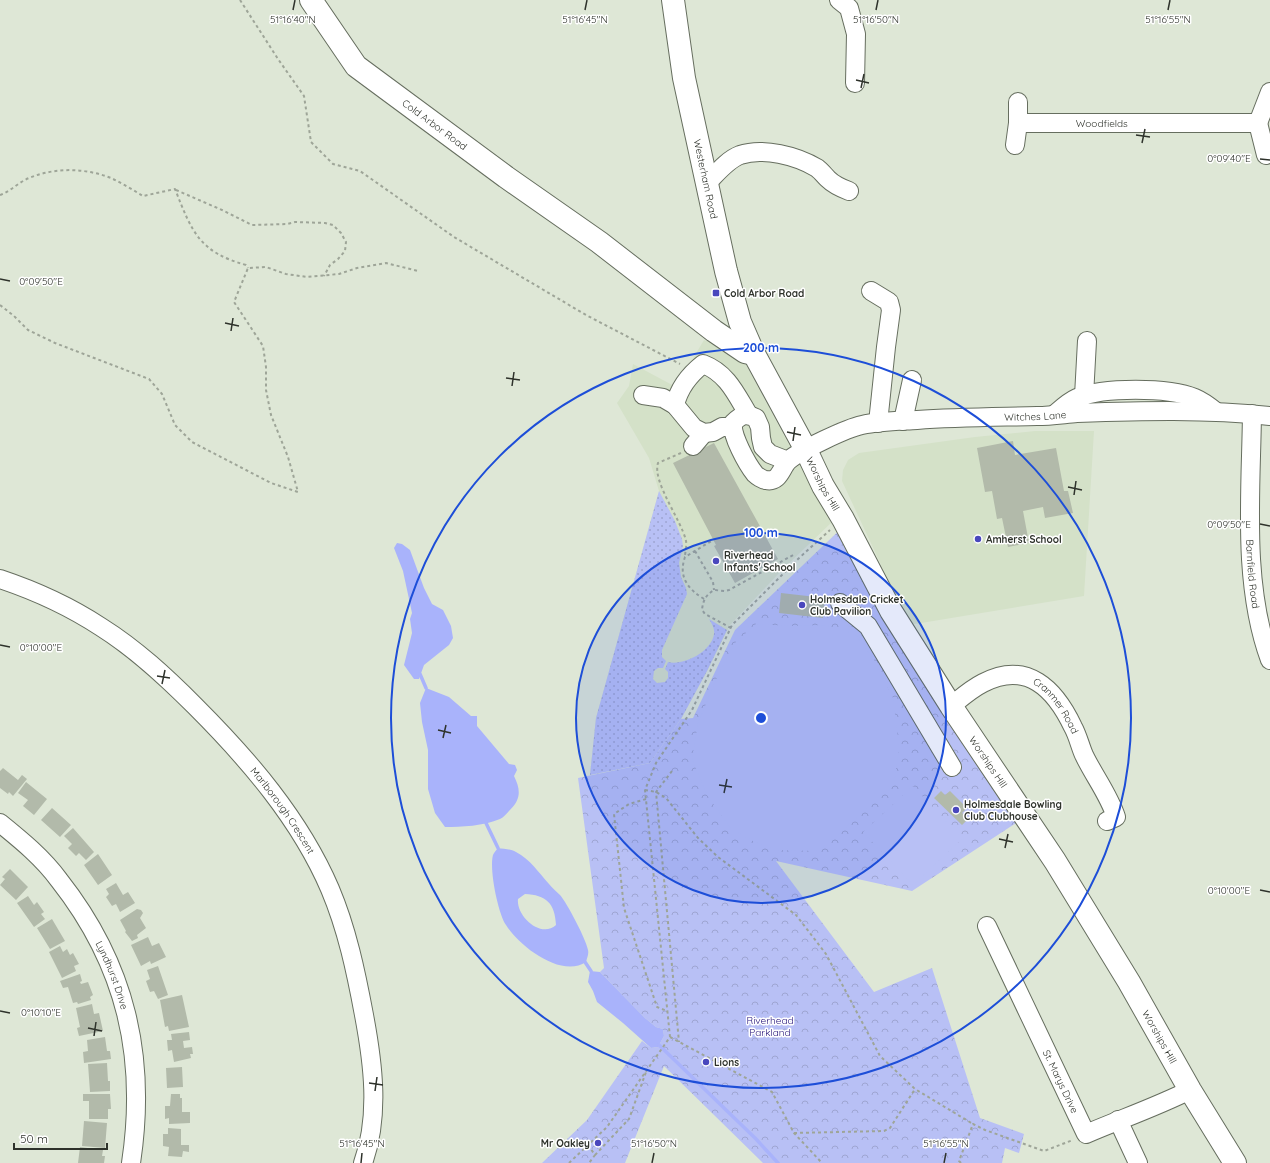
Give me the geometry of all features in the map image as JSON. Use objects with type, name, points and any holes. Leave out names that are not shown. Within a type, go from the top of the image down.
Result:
[{"type":"main road","name":"Cold Arbor Road","points":[[311,0],[356,66],[506,177],[599,242],[714,331],[745,352],[754,354]]},
{"type":"main road","name":"Westerham Road","points":[[673,0],[684,78],[728,278],[740,322],[754,354]]},
{"type":"main road","name":"Worships Hill","points":[[754,354],[797,455],[823,486],[843,519],[891,611],[951,706],[1055,861],[1128,982],[1190,1090],[1235,1163]]},
{"type":"street","points":[[839,0],[849,8],[856,34],[855,83]]},
{"type":"street","points":[[1266,155],[1258,123],[1270,92]]},
{"type":"street","points":[[1015,145],[1018,123],[1018,102]]},
{"type":"street","name":"Woodfields","points":[[1018,123],[1258,123]]},
{"type":"street","points":[[707,183],[729,161],[739,155],[749,153],[770,153],[794,158],[807,163],[818,169],[835,185],[849,191]]},
{"type":"street","points":[[871,291],[889,302],[891,310],[878,423]]},
{"type":"street","points":[[1084,396],[1087,341]]},
{"type":"street","points":[[675,405],[678,395],[685,382],[694,371],[703,364],[721,374],[732,385],[748,414],[756,418],[760,427],[763,447],[770,454],[797,455]]},
{"type":"street","points":[[903,421],[912,380]]},
{"type":"street","points":[[1054,415],[1076,399],[1114,390],[1141,390],[1186,395],[1194,398],[1215,411]]},
{"type":"street","points":[[643,395],[663,398],[675,405],[694,428],[699,440],[722,427],[732,427]]},
{"type":"street","name":"Witches Lane","points":[[797,455],[836,435],[861,425],[878,423],[962,417],[1215,411],[1270,416]]},
{"type":"street","points":[[748,414],[740,416],[733,423],[732,427],[733,433],[756,476],[766,480],[773,480],[779,476],[797,455]]},
{"type":"street","name":"Barnfield Road","points":[[1252,414],[1251,552],[1255,601],[1270,660]]},
{"type":"street","name":"Marlborough Crescent","points":[[0,579],[26,588],[73,610],[103,627],[144,659],[176,687],[232,745],[265,783],[304,838],[338,908],[358,983],[366,1026],[370,1050],[373,1117],[370,1139],[364,1163]]},
{"type":"street","points":[[840,603],[868,626],[952,767]]},
{"type":"street","points":[[868,626],[891,611]]},
{"type":"street","name":"Cranmer Road","points":[[951,706],[984,682],[1002,676],[1019,674],[1039,681],[1056,697],[1073,726],[1085,756],[1112,806],[1115,816]]},
{"type":"street","name":"Lyndhurst Drive","points":[[0,823],[47,865],[60,880],[84,916],[113,970],[123,999],[130,1028],[135,1068],[135,1134],[131,1163]]},
{"type":"street","name":"St. Marys Drive","points":[[987,926],[1086,1134]]},
{"type":"street","points":[[1086,1134],[1164,1103],[1190,1090]]},
{"type":"street","points":[[1118,1120],[1138,1163]]},
{"type":"path","points":[[240,0],[304,96],[311,142],[333,164],[360,171],[454,238],[586,315],[694,371]]},
{"type":"path","points":[[0,195],[28,178],[52,170],[78,170],[98,174],[112,179],[143,196],[175,189],[252,225],[286,224],[295,222],[325,223],[333,225],[341,233],[346,242],[345,251],[330,265],[324,276]]},
{"type":"path","points":[[175,189],[188,222],[200,241],[217,254],[229,260],[246,265],[248,268],[266,267],[286,274],[307,278],[339,274],[357,268],[386,263],[418,271]]},
{"type":"path","points":[[0,305],[28,330],[55,343],[149,379],[162,394],[175,425],[192,442],[271,483],[298,492],[288,457],[271,415],[266,390],[266,367],[263,346],[234,302],[248,268]]},
{"type":"path","points":[[699,440],[682,453],[658,463],[657,467],[660,482],[686,541],[685,557],[682,567],[687,584],[693,592],[704,599]]},
{"type":"path","points":[[569,1163],[607,1127],[670,1037],[645,790],[656,763],[692,710],[732,625],[798,558],[843,519]]},
{"type":"path","points":[[685,557],[713,540]]},
{"type":"path","points":[[695,551],[713,582],[714,590]]},
{"type":"path","points":[[731,628],[705,614],[702,610],[704,599],[714,590],[729,590],[796,554]]},
{"type":"path","points":[[672,771],[656,792],[679,1042]]},
{"type":"path","points":[[645,790],[656,792],[666,798],[698,838],[718,857],[796,914],[826,954],[880,1056],[915,1089],[984,1130],[1044,1151],[1086,1134]]},
{"type":"path","points":[[646,799],[629,804],[614,814],[624,908],[657,1007],[667,1011]]},
{"type":"path","points":[[670,1037],[772,1092],[794,1133],[822,1163]]},
{"type":"path","points":[[589,1163],[629,1119],[647,1068]]},
{"type":"path","points":[[794,1133],[884,1131],[890,1128],[915,1089]]},
{"type":"path","points":[[961,1163],[959,1161],[973,1124]]},
{"type":"path","points":[[588,1145],[596,1155]]},
{"type":"shaded area","name":"Riverhead Infants' School","points":[[704,340],[729,349],[746,365],[831,523],[782,570],[730,625],[681,719],[590,775],[596,718],[659,491],[649,458],[617,403],[629,386],[633,364],[676,387]]},
{"type":"shaded area","name":"Amherst School","points":[[1035,431],[1094,431],[1084,596],[909,625],[842,481],[843,470],[848,460],[859,453],[975,437]]},
{"type":"shaded area","points":[[397,543],[402,544],[410,550],[424,588],[432,604],[443,610],[451,626],[453,638],[449,645],[424,665],[419,679],[414,679],[404,665],[412,633],[410,619],[412,613],[403,571],[394,548]]},
{"type":"shaded area","points":[[426,688],[449,697],[471,716],[477,716],[477,726],[509,764],[515,765],[517,770],[514,776],[519,790],[518,799],[513,807],[501,818],[480,825],[445,827],[435,813],[428,789],[428,750],[422,722],[420,703]]},
{"type":"shaded area","points":[[498,848],[512,850],[521,855],[530,862],[551,887],[560,895],[576,921],[587,945],[588,953],[586,962],[576,966],[565,966],[553,963],[530,950],[512,933],[506,925],[500,911],[493,880],[493,855]],"holes":[[[525,894],[544,898],[554,911],[556,925],[550,929],[543,929],[531,924],[521,912],[518,906],[518,899]]]},
{"type":"shaded area","points":[[590,971],[600,972],[645,1018],[656,1027],[663,1029],[664,1036],[658,1047],[651,1048],[597,1002],[588,982]]},
{"type":"green space","points":[[659,491],[675,521],[682,539],[683,546],[679,563],[681,577],[687,594],[662,650],[662,657],[666,661],[663,668],[658,668],[654,671],[653,679],[657,683],[665,682],[668,678],[668,672],[665,669],[668,662],[682,662],[696,656],[708,646],[712,640],[714,632],[713,626],[709,619],[727,630],[681,719],[650,763],[590,775],[596,718]]},
{"type":"green space","name":"Riverhead Parkland","points":[[847,523],[1027,816],[912,891],[776,861],[874,992],[932,968],[980,1118],[1024,1134],[1019,1153],[1005,1148],[1002,1163],[763,1163],[664,1066],[625,1163],[542,1163],[587,1120],[642,1041],[651,1048],[658,1047],[664,1036],[663,1029],[656,1027],[645,1018],[600,972],[604,968],[578,778],[650,763],[681,719],[693,718],[735,630]]},
{"type":"green space","points":[[756,624],[789,626],[825,625],[855,634],[873,658],[893,698],[899,747],[894,785],[819,851],[776,850],[755,842],[731,829],[707,795],[692,759],[698,723],[718,675],[735,643]]},
{"type":"green space","points":[[913,786],[962,839],[913,885],[863,832]]},
{"type":"building","name":"Amherst School","points":[[1013,441],[1015,455],[1056,448],[1064,491],[1068,491],[1073,513],[1045,518],[1043,507],[1023,511],[1029,543],[1008,547],[1002,518],[997,519],[992,491],[985,492],[977,448]]},
{"type":"building","points":[[714,443],[778,559],[735,583],[714,546],[716,545],[673,463]]},
{"type":"building","name":"Holmesdale Cricket Club Pavilion","points":[[781,593],[825,598],[823,618],[779,613]]},
{"type":"building","points":[[3,768],[18,780],[22,775],[27,779],[13,796],[9,792],[8,794],[0,788],[0,771]]},
{"type":"building","points":[[26,782],[47,799],[34,815],[23,806],[28,800],[18,793]]},
{"type":"building","name":"Holmesdale Bowling Club Clubhouse","points":[[941,791],[945,795],[950,791],[967,808],[962,813],[968,819],[962,825],[934,798]]},
{"type":"building","points":[[52,808],[71,825],[60,837],[41,820]]},
{"type":"building","points":[[73,828],[94,852],[86,860],[79,853],[76,856],[68,848],[72,844],[64,836]]},
{"type":"building","points":[[98,854],[112,875],[98,885],[84,865]]},
{"type":"building","points":[[10,869],[28,887],[16,900],[0,885],[5,879],[2,877]]},
{"type":"building","points":[[116,883],[123,895],[128,892],[135,903],[120,912],[116,904],[112,906],[106,897],[109,894],[106,889]]},
{"type":"building","points":[[28,896],[34,905],[37,902],[44,912],[41,914],[45,919],[34,927],[17,903]]},
{"type":"building","points":[[137,909],[141,910],[143,913],[140,918],[146,928],[137,935],[138,938],[132,941],[125,932],[126,931],[120,920]]},
{"type":"building","points":[[52,919],[65,941],[50,949],[37,928]]},
{"type":"building","points":[[148,937],[152,946],[159,943],[166,957],[151,964],[150,961],[141,966],[131,945]]},
{"type":"building","points":[[60,946],[63,952],[67,949],[70,955],[73,953],[79,964],[74,966],[76,971],[62,978],[49,952]]},
{"type":"building","points":[[158,966],[168,995],[158,999],[154,991],[150,992],[146,981],[150,979],[147,970]]},
{"type":"building","points":[[80,974],[82,981],[80,982],[81,984],[88,982],[93,995],[90,997],[91,1000],[78,1004],[77,1002],[73,1003],[68,987],[63,988],[60,981]]},
{"type":"building","points":[[182,995],[189,1027],[169,1031],[168,1026],[165,1027],[160,1000]]},
{"type":"building","points":[[92,1004],[94,1014],[99,1013],[103,1031],[79,1036],[77,1028],[80,1027],[76,1008]]},
{"type":"building","points":[[189,1032],[190,1040],[183,1041],[184,1048],[192,1047],[193,1054],[190,1054],[191,1058],[174,1062],[172,1050],[168,1051],[167,1040],[172,1040],[171,1034]]},
{"type":"building","points":[[105,1037],[107,1051],[110,1051],[111,1059],[84,1063],[83,1052],[88,1051],[87,1040]]},
{"type":"building","points":[[107,1063],[110,1091],[90,1092],[88,1064]]},
{"type":"building","points":[[182,1067],[183,1087],[167,1088],[166,1068]]},
{"type":"building","points":[[83,1094],[110,1094],[111,1109],[108,1109],[108,1119],[89,1119],[89,1101],[83,1101]]},
{"type":"building","points":[[171,1094],[180,1094],[180,1098],[182,1098],[182,1112],[190,1112],[190,1123],[169,1124],[169,1118],[165,1119],[165,1106],[170,1106]]},
{"type":"building","points":[[84,1121],[107,1123],[105,1148],[82,1146]]},
{"type":"building","points":[[168,1128],[181,1129],[181,1145],[189,1145],[189,1152],[183,1151],[182,1157],[168,1156],[169,1147],[163,1146],[163,1134],[168,1134]]},
{"type":"building","points":[[80,1147],[103,1150],[102,1156],[105,1156],[104,1163],[78,1163]]},
{"type":"waterway","points":[[420,674],[426,688]]},
{"type":"waterway","points":[[486,823],[498,848]]},
{"type":"waterway","points":[[585,962],[591,971]]},
{"type":"waterway","points":[[659,1045],[756,1139],[778,1163]]},
{"type":"place","name":"Cold Arbor Road","points":[[716,293]]},
{"type":"place","name":"Amherst School","points":[[978,539]]},
{"type":"place","name":"Riverhead Infants' School","points":[[716,561]]},
{"type":"place","name":"Holmesdale Cricket Club Pavilion","points":[[802,605]]},
{"type":"place","name":"Holmesdale Bowling Club Clubhouse","points":[[956,810]]},
{"type":"place","name":"Lions","points":[[706,1062]]},
{"type":"place","name":"Mr Oakley","points":[[598,1143]]}]
